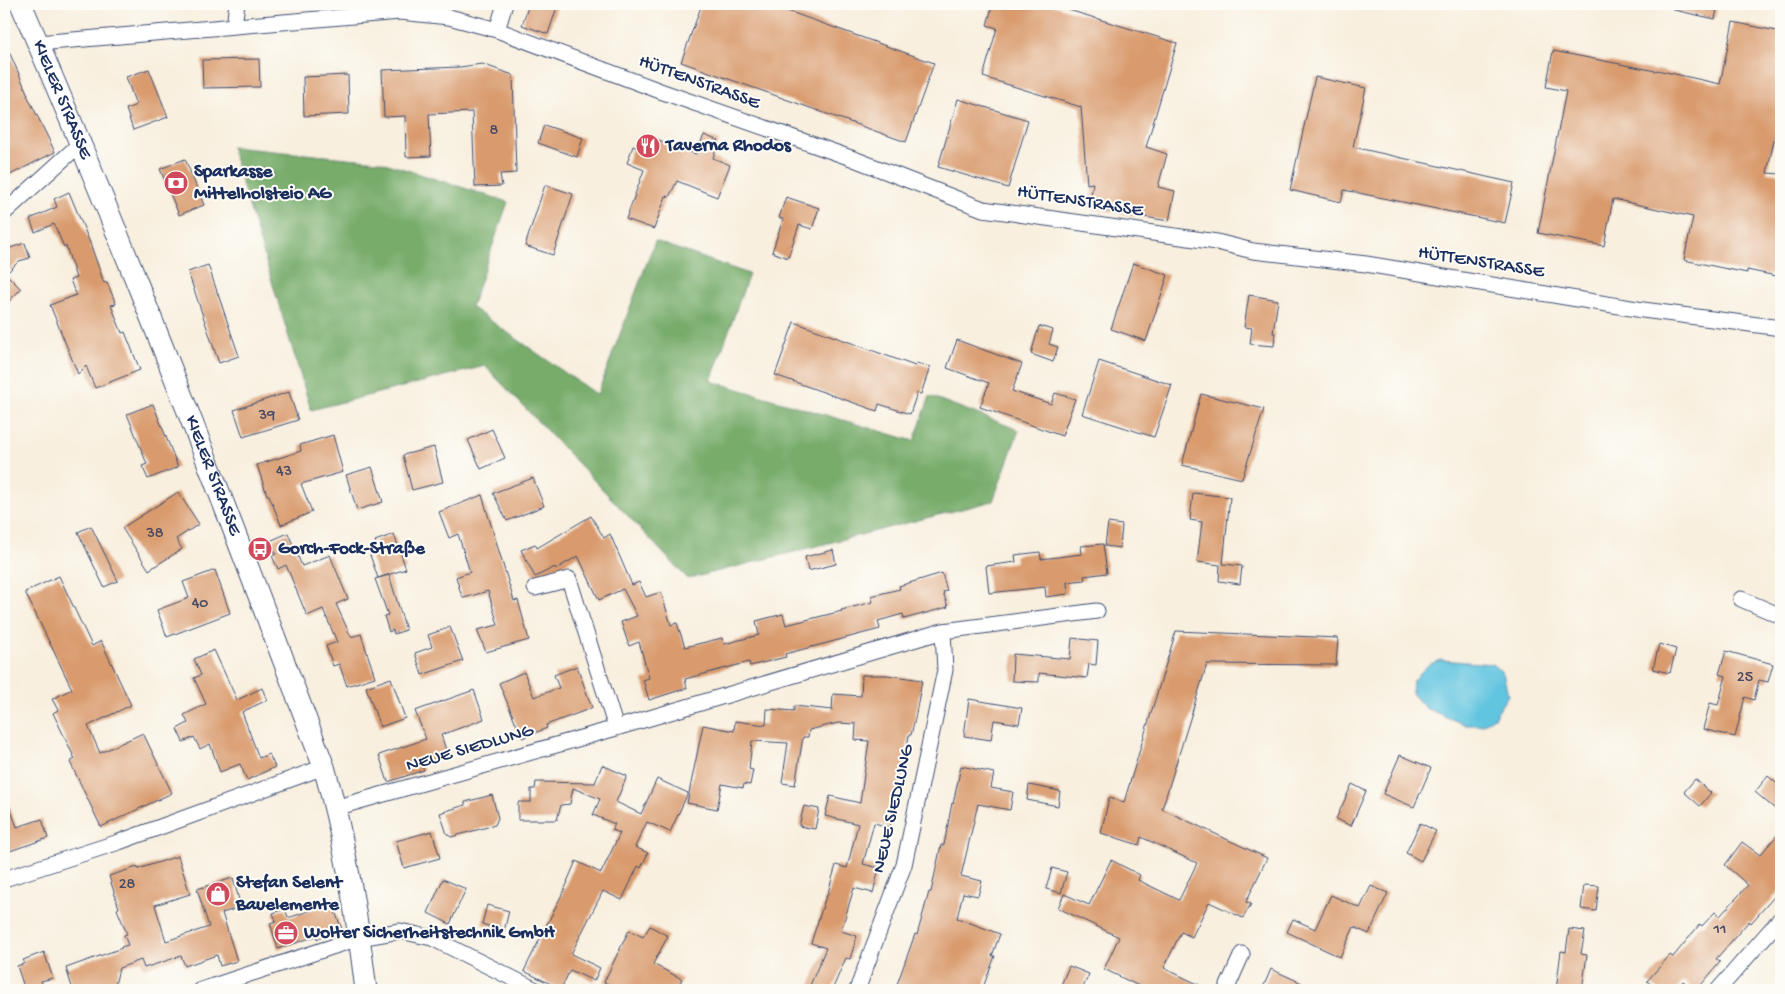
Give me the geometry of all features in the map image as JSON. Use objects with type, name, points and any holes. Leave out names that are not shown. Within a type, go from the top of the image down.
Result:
[{"type":"main road","name":"KIELER STRASSE","points":[[21,4],[81,143],[206,456],[324,768],[336,808],[359,938],[366,990]]},
{"type":"street","points":[[234,25],[237,4]]},
{"type":"street","points":[[497,30],[506,4]]},
{"type":"street","name":"HÜTTENSTRASSE","points":[[38,43],[400,8],[449,17],[497,30],[983,209],[1217,242],[1253,251],[1366,264],[1643,310],[1781,328]]},
{"type":"street","points":[[4,213],[81,143]]},
{"type":"street","points":[[535,588],[569,579],[616,728]]},
{"type":"street","points":[[1741,599],[1781,616]]},
{"type":"street","name":"NEUE SIEDLUNG","points":[[336,808],[944,632],[1097,611]]},
{"type":"street","name":"NEUE SIEDLUNG","points":[[857,990],[904,865],[945,670],[944,632]]},
{"type":"street","points":[[4,879],[119,842],[324,768]]},
{"type":"street","points":[[1718,990],[1781,918]]},
{"type":"street","points":[[200,990],[219,987],[359,938],[400,930],[432,938],[536,990]]},
{"type":"street","points":[[1226,990],[1242,954]]},
{"type":"green space","points":[[231,147],[379,161],[508,202],[471,307],[597,395],[655,241],[749,274],[711,381],[914,441],[930,396],[1019,430],[993,501],[688,579],[485,366],[311,410]]},
{"type":"water","points":[[1440,660],[1493,664],[1503,673],[1508,695],[1494,717],[1482,725],[1466,725],[1425,708],[1412,693],[1413,680],[1428,665]]},
{"type":"building","points":[[529,4],[558,4],[548,34],[522,25]]},
{"type":"building","points":[[702,4],[768,4],[934,63],[906,142],[681,62]]},
{"type":"building","points":[[993,4],[1049,4],[1177,43],[1146,147],[1167,154],[1158,187],[1175,191],[1169,221],[1089,208],[1093,183],[1087,184],[1081,107],[983,77],[997,28],[987,25]]},
{"type":"building","points":[[1675,4],[1718,4],[1715,19],[1674,10]]},
{"type":"building","points":[[1733,22],[1781,32],[1781,116],[1779,116],[1767,173],[1781,174],[1781,277],[1747,270],[1747,273],[1684,260],[1693,217],[1613,199],[1604,246],[1538,233],[1566,91],[1546,87],[1553,51],[1657,70],[1720,84]]},
{"type":"building","points":[[4,40],[27,95],[55,152],[4,178]]},
{"type":"building","points":[[259,59],[260,87],[203,88],[202,60]]},
{"type":"building","points":[[482,64],[513,75],[516,173],[500,174],[502,186],[475,187],[472,112],[429,114],[431,156],[406,157],[405,116],[384,117],[382,70],[460,67]]},
{"type":"building","points":[[149,69],[168,117],[133,130],[126,109],[136,105],[126,77]]},
{"type":"building","points":[[348,75],[349,114],[304,116],[303,77]]},
{"type":"building","points":[[1315,77],[1366,88],[1353,147],[1514,183],[1505,223],[1344,190],[1341,202],[1290,190]]},
{"type":"building","points":[[958,99],[1028,120],[1008,188],[938,167]]},
{"type":"building","points":[[544,125],[583,138],[577,157],[538,143]]},
{"type":"building","points":[[643,134],[696,154],[704,135],[719,141],[713,158],[730,165],[717,197],[677,181],[669,197],[666,196],[654,229],[626,219],[644,170],[627,163],[633,146],[638,148]]},
{"type":"building","points":[[185,159],[204,205],[179,215],[160,169]]},
{"type":"building","points":[[545,185],[573,194],[553,255],[525,246]]},
{"type":"building","points":[[69,192],[104,283],[107,282],[116,304],[111,305],[122,333],[125,332],[140,370],[95,388],[86,366],[78,374],[50,305],[76,295],[70,280],[76,278],[66,246],[64,247],[54,224],[35,232],[30,219],[57,207],[54,199]]},
{"type":"building","points":[[786,197],[819,208],[812,229],[799,225],[788,258],[772,252],[783,219],[779,218]]},
{"type":"building","points":[[25,243],[30,258],[19,261],[6,274],[21,289],[4,306],[4,250]]},
{"type":"building","points":[[1133,263],[1168,275],[1146,341],[1111,329]]},
{"type":"building","points":[[208,265],[239,356],[219,363],[188,272]]},
{"type":"building","points":[[1249,295],[1278,300],[1273,333],[1275,333],[1274,346],[1250,344],[1252,328],[1244,327]]},
{"type":"building","points":[[794,322],[915,366],[916,363],[930,367],[921,394],[917,393],[910,414],[879,404],[877,411],[775,375]]},
{"type":"building","points":[[1039,326],[1053,330],[1049,344],[1058,347],[1053,362],[1031,354]]},
{"type":"building","points":[[957,340],[1022,364],[1012,391],[1051,404],[1055,393],[1075,399],[1062,436],[980,407],[989,383],[947,368]]},
{"type":"building","points":[[1099,361],[1172,385],[1154,437],[1082,414]]},
{"type":"building","points":[[289,392],[298,420],[243,437],[234,410]]},
{"type":"building","points":[[1201,394],[1264,409],[1242,479],[1182,465]]},
{"type":"building","points":[[153,404],[178,467],[148,479],[142,466],[147,464],[127,414]]},
{"type":"building","points":[[492,429],[505,458],[481,469],[468,440]]},
{"type":"building","points":[[333,435],[343,472],[301,484],[312,512],[281,525],[269,495],[267,495],[257,465],[301,451],[300,445]]},
{"type":"building","points":[[434,447],[443,482],[412,490],[403,455]]},
{"type":"building","points":[[372,467],[383,502],[357,510],[346,475]]},
{"type":"building","points":[[533,478],[544,506],[507,521],[493,493]]},
{"type":"building","points":[[178,492],[199,524],[176,539],[182,549],[149,570],[122,528]]},
{"type":"building","points":[[1193,493],[1230,497],[1223,564],[1242,566],[1240,584],[1219,581],[1220,565],[1197,562],[1202,522],[1190,520]]},
{"type":"building","points":[[482,495],[514,601],[518,600],[529,640],[486,652],[477,630],[498,625],[488,591],[464,598],[461,594],[456,577],[470,572],[458,534],[449,538],[439,512]]},
{"type":"building","points":[[591,516],[604,538],[610,534],[632,585],[639,582],[646,597],[661,592],[671,625],[677,623],[685,647],[722,638],[724,644],[759,635],[756,621],[783,614],[786,625],[842,611],[873,602],[871,596],[900,589],[899,586],[942,573],[947,591],[943,592],[948,607],[904,619],[903,614],[878,621],[880,629],[785,654],[786,657],[750,666],[749,662],[685,679],[687,688],[649,700],[643,680],[649,678],[639,642],[629,646],[621,622],[637,616],[623,589],[599,600],[578,556],[556,569],[555,567],[535,577],[521,550],[535,544],[537,548]]},
{"type":"building","points":[[1108,523],[1122,525],[1120,548],[1105,546]]},
{"type":"building","points":[[91,526],[118,581],[104,587],[78,532]]},
{"type":"building","points":[[288,533],[302,566],[330,555],[348,599],[336,604],[351,637],[361,634],[375,677],[347,686],[339,664],[333,666],[326,646],[337,642],[323,609],[307,616],[286,565],[278,569],[272,556],[276,554],[270,541]]},
{"type":"building","points":[[394,534],[406,569],[378,578],[370,555],[379,552],[375,541]]},
{"type":"building","points":[[1103,544],[1107,573],[1084,576],[1085,580],[1067,582],[1068,594],[1046,597],[1045,587],[989,593],[986,566],[1016,562],[1015,555],[1040,552],[1041,559],[1082,554],[1081,546]]},
{"type":"building","points":[[833,550],[836,564],[808,571],[805,557]]},
{"type":"building","points":[[215,570],[230,613],[167,637],[157,610],[189,598],[183,582]]},
{"type":"building","points":[[389,575],[406,630],[394,634],[393,630],[389,632],[384,616],[388,615],[375,579]]},
{"type":"building","points":[[59,576],[92,646],[101,641],[131,705],[88,726],[100,753],[143,733],[172,793],[101,827],[70,762],[75,759],[53,713],[58,710],[52,699],[72,689],[25,592]]},
{"type":"building","points":[[450,627],[463,661],[422,675],[415,653],[432,647],[428,635]]},
{"type":"building","points":[[1176,631],[1338,638],[1336,665],[1207,664],[1162,809],[1267,858],[1246,902],[1251,904],[1243,918],[1209,902],[1192,937],[1181,932],[1164,968],[1210,990],[1147,990],[1104,969],[1119,937],[1058,908],[1064,894],[1089,905],[1111,860],[1140,875],[1138,880],[1179,900],[1197,863],[1141,837],[1139,845],[1101,833],[1109,798],[1124,802]]},
{"type":"building","points":[[1072,638],[1098,641],[1096,665],[1089,664],[1087,678],[1039,673],[1039,682],[1012,681],[1013,654],[1070,659]]},
{"type":"building","points":[[1659,644],[1676,649],[1670,673],[1653,669]]},
{"type":"building","points":[[214,650],[237,700],[262,688],[267,700],[242,712],[259,758],[269,754],[275,767],[247,780],[240,764],[220,772],[210,744],[200,749],[194,737],[183,742],[177,729],[188,723],[184,715],[206,704],[194,678],[201,675],[194,659]]},
{"type":"building","points":[[1726,651],[1773,664],[1768,682],[1759,680],[1754,700],[1745,697],[1735,737],[1703,729],[1710,703],[1718,705],[1726,676],[1719,674]]},
{"type":"building","points":[[577,666],[592,708],[546,725],[547,728],[522,738],[499,683],[524,672],[534,697],[559,688],[554,675]]},
{"type":"building","points":[[862,675],[888,675],[922,680],[915,719],[911,735],[909,735],[901,788],[890,827],[874,823],[863,864],[879,868],[873,893],[854,888],[841,931],[857,936],[850,959],[846,958],[832,990],[808,990],[826,948],[811,943],[836,865],[847,868],[858,824],[825,816],[830,796],[860,803],[869,741],[855,740],[856,724],[838,723],[809,730],[808,737],[803,737],[795,785],[782,783],[788,743],[752,741],[749,769],[753,770],[750,785],[744,784],[743,788],[722,784],[717,809],[687,803],[703,725],[734,731],[735,721],[766,725],[767,709],[794,711],[794,706],[832,710],[833,694],[861,696]]},
{"type":"building","points":[[391,678],[405,718],[380,727],[366,687]]},
{"type":"building","points":[[474,690],[484,719],[441,735],[448,756],[422,766],[424,770],[388,782],[379,755],[426,739],[415,711]]},
{"type":"building","points":[[969,699],[1022,708],[1019,724],[994,720],[991,740],[964,736]]},
{"type":"building","points":[[1400,755],[1431,768],[1414,807],[1383,794]]},
{"type":"building","points":[[602,765],[627,776],[616,802],[641,814],[657,779],[688,793],[670,832],[647,822],[635,847],[648,853],[641,868],[638,866],[622,900],[603,891],[571,954],[600,968],[594,981],[570,970],[561,989],[524,971],[568,882],[576,861],[601,873],[620,833],[612,830],[615,824],[593,815],[600,799],[573,788],[570,804],[561,805],[557,820],[518,820],[518,802],[531,802],[531,789],[535,789],[536,782],[595,783]]},
{"type":"building","points":[[961,766],[994,773],[991,788],[1013,792],[1010,810],[978,804],[961,876],[982,881],[978,896],[963,893],[957,918],[1000,934],[992,956],[995,956],[982,990],[895,990],[915,934],[917,935],[929,892],[931,892],[941,845],[944,845]]},
{"type":"building","points":[[1768,776],[1781,787],[1781,814],[1755,792]]},
{"type":"building","points":[[1695,779],[1711,793],[1700,806],[1684,792]]},
{"type":"building","points":[[1352,784],[1366,791],[1351,826],[1336,819]]},
{"type":"building","points":[[1029,785],[1060,791],[1058,806],[1027,800]]},
{"type":"building","points":[[492,795],[498,818],[495,825],[451,837],[447,834],[440,813],[465,805],[465,802]]},
{"type":"building","points":[[4,797],[6,797],[17,827],[42,819],[48,838],[4,853]]},
{"type":"building","points":[[804,806],[819,809],[815,829],[799,826]]},
{"type":"building","points":[[1420,823],[1436,831],[1421,861],[1406,853]]},
{"type":"building","points":[[432,831],[440,858],[404,868],[396,841]]},
{"type":"building","points":[[1781,831],[1781,889],[1751,923],[1749,921],[1716,959],[1720,962],[1697,990],[1694,990],[1683,981],[1676,990],[1658,990],[1647,981],[1670,955],[1673,957],[1700,924],[1702,926],[1715,912],[1720,916],[1748,885],[1725,865],[1742,842],[1760,855]]},
{"type":"building","points":[[178,856],[190,894],[155,905],[166,941],[209,927],[197,889],[233,878],[241,907],[222,913],[237,961],[220,966],[217,955],[185,966],[181,956],[144,968],[141,960],[119,968],[114,990],[73,990],[66,968],[128,945],[124,935],[127,934],[117,909],[119,908],[109,876]]},
{"type":"building","points":[[1052,868],[1067,872],[1061,893],[1046,889]]},
{"type":"building","points":[[443,879],[466,889],[450,924],[428,913]]},
{"type":"building","points":[[1584,885],[1599,886],[1596,911],[1581,909]]},
{"type":"building","points":[[1371,886],[1388,893],[1369,934],[1354,927],[1340,957],[1287,932],[1293,919],[1315,929],[1331,895],[1360,908]]},
{"type":"building","points":[[332,903],[342,930],[317,939],[316,936],[278,949],[270,923],[276,921],[273,913],[285,909],[288,917],[291,917]]},
{"type":"building","points":[[487,905],[509,911],[504,931],[482,924]]},
{"type":"building","points":[[650,926],[668,936],[653,964],[682,979],[676,990],[621,990],[604,982],[629,930],[643,937]]},
{"type":"building","points":[[1569,929],[1585,931],[1581,954],[1587,955],[1582,990],[1556,990],[1561,951],[1566,952]]},
{"type":"building","points":[[44,952],[53,978],[41,981],[45,990],[25,990],[17,966],[25,963],[23,960]]},
{"type":"building","points":[[1069,966],[1089,974],[1082,990],[1073,990],[1061,985]]},
{"type":"building","points":[[1271,969],[1317,990],[1262,990]]},
{"type":"place","name":"Taverna Rhodos","points":[[648,146]]},
{"type":"place","name":"Sparkasse Mittelholsteio AG","points":[[176,183]]},
{"type":"place","name":"Gorch-Fock-Straße","points":[[260,549]]},
{"type":"place","name":"Stefan Selent Bauelemente","points":[[218,894]]},
{"type":"place","name":"Wolter Sicherheitstechnik GmbH","points":[[286,933]]}]
